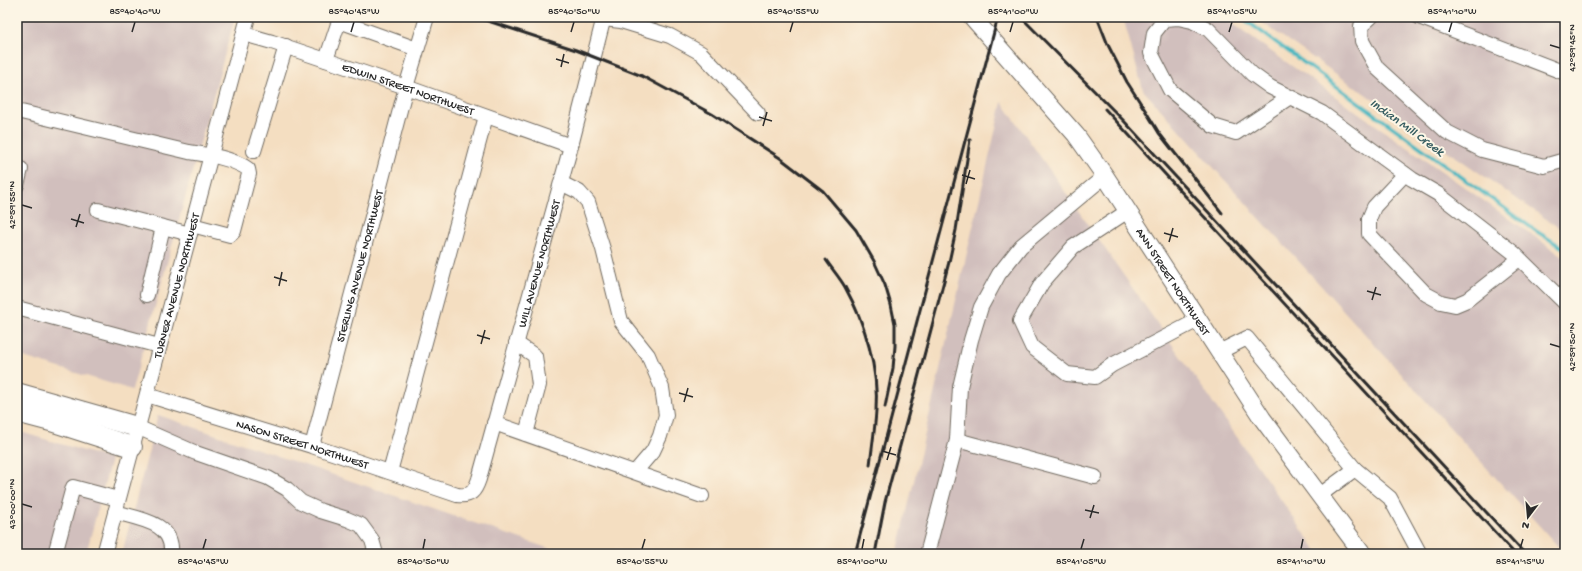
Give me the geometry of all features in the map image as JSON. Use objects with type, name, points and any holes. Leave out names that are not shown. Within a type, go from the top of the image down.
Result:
[{"type":"highway","points":[[17,393],[137,427]]},
{"type":"highway","points":[[17,412],[51,421],[132,447]]},
{"type":"main road","name":"ANN STREET NORTHWEST","points":[[972,17],[1076,135],[1105,176],[1262,418],[1363,554]]},
{"type":"street","name":"TURNER AVENUE NORTHWEST","points":[[104,554],[248,17]]},
{"type":"street","name":"STERLING AVENUE NORTHWEST","points":[[312,446],[406,87],[427,17]]},
{"type":"street","points":[[1371,17],[1361,26],[1362,41],[1377,68],[1447,132],[1482,150],[1544,166],[1565,160]]},
{"type":"street","points":[[1419,17],[1565,73]]},
{"type":"street","points":[[604,18],[621,21],[670,36],[701,53],[758,113]]},
{"type":"street","name":"WILL AVENUE NORTHWEST","points":[[457,495],[464,496],[471,493],[476,488],[561,183],[604,18]]},
{"type":"street","points":[[1290,97],[1236,133],[1213,126],[1170,90],[1151,53],[1154,33],[1165,19],[1178,18],[1198,24],[1208,29],[1252,74],[1270,87],[1290,97],[1322,113],[1405,174],[1438,194],[1519,259],[1565,303]]},
{"type":"street","points":[[326,60],[339,19],[417,48]]},
{"type":"street","name":"EDWIN STREET NORTHWEST","points":[[244,34],[286,46],[406,87],[571,146]]},
{"type":"street","points":[[254,151],[286,46]]},
{"type":"street","points":[[17,111],[189,152],[211,155],[242,165],[248,169],[249,174],[234,231],[230,235],[163,227],[98,210]]},
{"type":"street","points":[[390,472],[486,116]]},
{"type":"street","points":[[17,184],[21,169]]},
{"type":"street","points":[[1405,174],[1374,207],[1369,219],[1370,234],[1426,294],[1441,302],[1455,305],[1461,303],[1467,300],[1519,259]]},
{"type":"street","points":[[927,554],[958,440],[960,387],[970,340],[981,307],[999,274],[1021,246],[1105,176]]},
{"type":"street","points":[[561,183],[579,192],[588,202],[603,249],[621,321],[648,355],[662,388],[666,415],[660,436],[653,451],[635,472]]},
{"type":"street","points":[[1128,211],[1073,247],[1042,283],[1020,321],[1032,347],[1067,374],[1095,377],[1112,366],[1198,320]]},
{"type":"street","points":[[147,295],[163,227]]},
{"type":"street","points":[[17,308],[160,346]]},
{"type":"street","points":[[1219,352],[1247,338],[1355,469],[1390,498],[1420,554]]},
{"type":"street","points":[[516,343],[535,356],[539,385],[526,434]]},
{"type":"street","name":"NASON STREET NORTHWEST","points":[[147,395],[312,446],[457,495]]},
{"type":"street","points":[[494,423],[702,496]]},
{"type":"street","points":[[137,427],[196,453],[268,478],[287,489],[301,502],[321,511],[361,525],[372,540],[376,554]]},
{"type":"street","points":[[958,440],[1095,477]]},
{"type":"street","points":[[1320,495],[1355,469]]},
{"type":"street","points":[[55,554],[73,487],[116,505],[158,526],[166,532],[171,542],[171,554]]},
{"type":"shaded area","points":[[17,17],[235,17],[132,390],[17,355]]},
{"type":"shaded area","points":[[1123,17],[1222,17],[1565,258],[1565,554],[1143,90]]},
{"type":"shaded area","points":[[1254,17],[1565,17],[1565,232]]},
{"type":"shaded area","points":[[1002,102],[1319,554],[897,554]]},
{"type":"shaded area","points":[[158,415],[565,554],[122,554]]},
{"type":"shaded area","points":[[17,431],[111,459],[86,554],[17,554]]},
{"type":"waterway","name":"Indian Mill Creek","points":[[1241,17],[1536,231],[1565,249]]},
{"type":"railway","points":[[476,17],[576,50],[642,76],[712,114],[780,158],[823,191],[856,230],[874,261],[885,285],[891,305],[895,324],[895,346],[893,368],[885,407]]},
{"type":"railway","points":[[855,554],[998,17]]},
{"type":"railway","points":[[1021,17],[1124,121],[1525,554]]},
{"type":"railway","points":[[1097,17],[1108,45],[1127,82],[1159,133],[1222,213]]},
{"type":"railway","points":[[1105,109],[1515,554]]},
{"type":"railway","points":[[875,554],[885,502],[949,262],[956,230],[970,140]]},
{"type":"railway","points":[[826,260],[843,284],[859,316],[873,363],[876,411],[870,465]]}]
